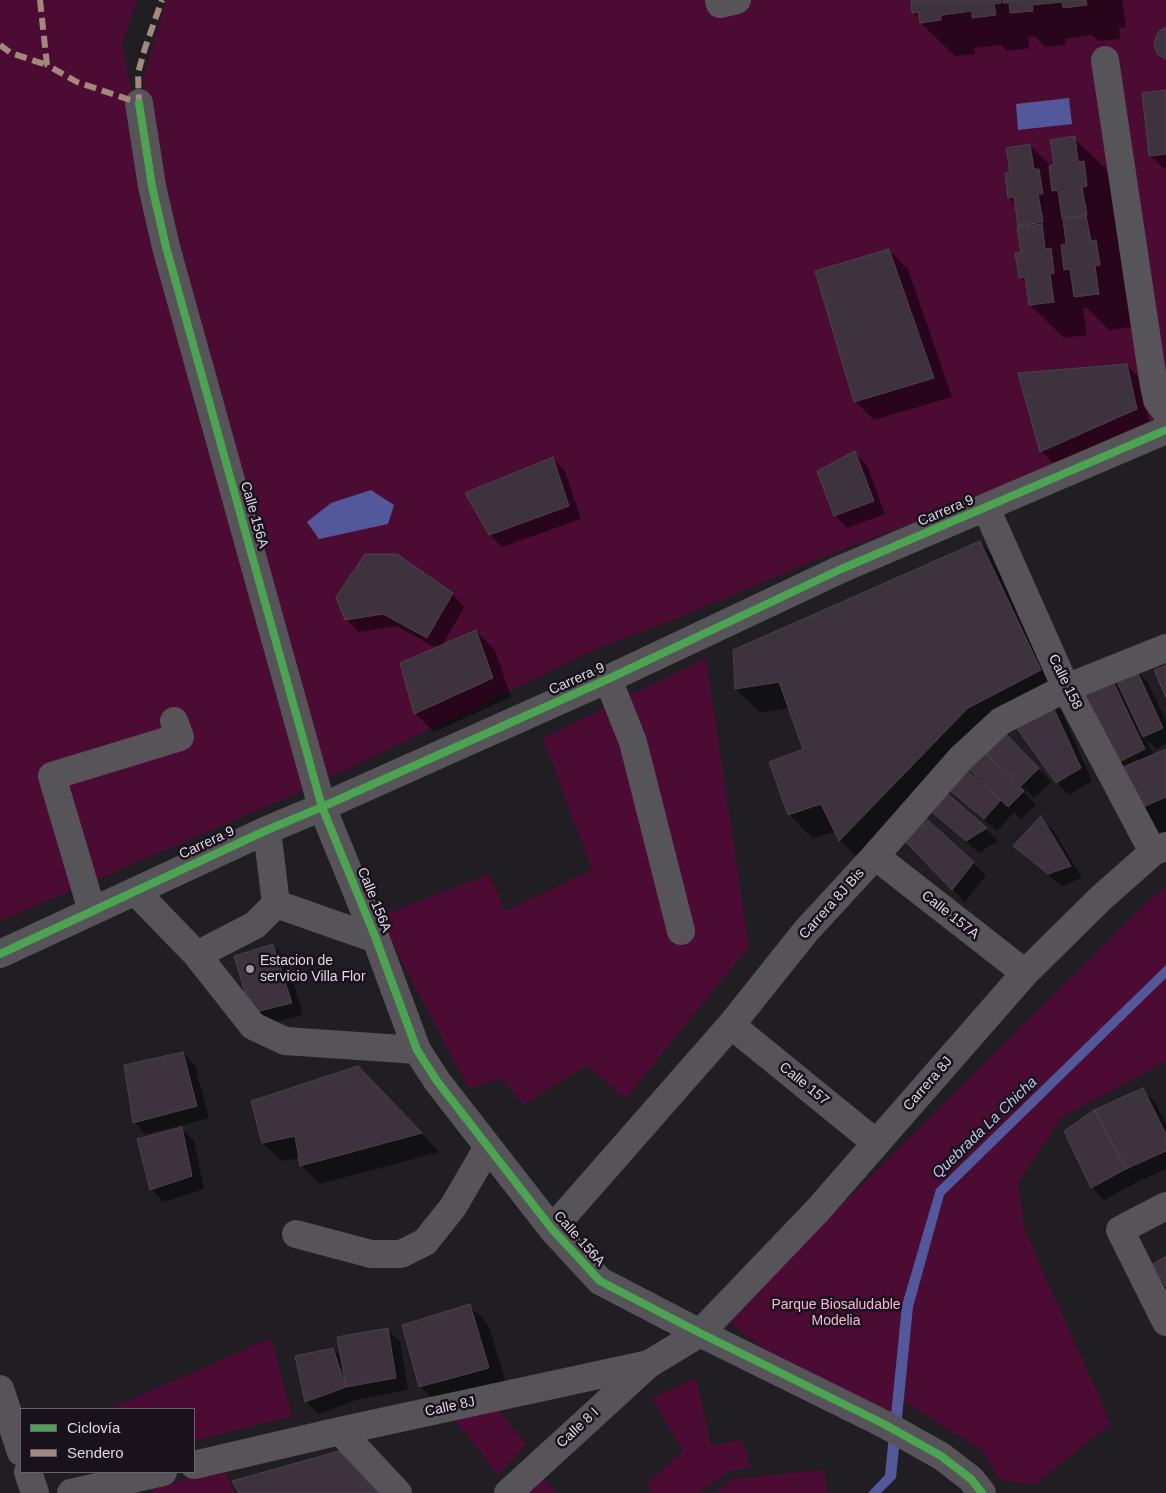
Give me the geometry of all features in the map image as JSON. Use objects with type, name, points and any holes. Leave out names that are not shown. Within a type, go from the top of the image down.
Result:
[{"type":"street","points":[[719,0],[720,4],[737,0]]},
{"type":"street","points":[[1105,60],[1152,380],[1157,400],[1166,412]]},
{"type":"street","name":"Calle 156A","points":[[139,103],[151,176],[166,247],[322,807],[376,939],[417,1050],[437,1081],[552,1229],[600,1281],[884,1424],[941,1456],[971,1479],[982,1493]]},
{"type":"street","name":"Carrera 9","points":[[0,954],[267,830],[608,679],[839,570],[1166,430]]},
{"type":"street","name":"Calle 158","points":[[986,508],[1066,688],[1160,849]]},
{"type":"street","name":"Carrera 8J Bis","points":[[552,1229],[731,1025],[806,931],[876,856],[961,758],[1001,721],[1066,688],[1166,648]]},
{"type":"street","points":[[608,679],[633,742],[681,930]]},
{"type":"street","points":[[92,911],[49,767],[180,737],[174,721]]},
{"type":"street","points":[[267,830],[276,904]]},
{"type":"street","name":"Carrera 8J","points":[[700,1333],[817,1211],[1025,973],[1101,898],[1160,849]]},
{"type":"street","name":"Calle 157A","points":[[876,856],[1025,973]]},
{"type":"street","points":[[135,890],[198,955],[253,1026],[285,1041],[417,1050]]},
{"type":"street","points":[[276,904],[376,939]]},
{"type":"street","points":[[198,955],[255,925],[276,904]]},
{"type":"street","name":"Calle 157","points":[[731,1025],[876,1143]]},
{"type":"street","points":[[296,1234],[371,1254],[401,1254],[425,1242],[453,1207],[488,1147]]},
{"type":"street","points":[[1164,1310],[1120,1230],[1166,1206]]},
{"type":"street","name":"Calle 8J","points":[[195,1465],[340,1431],[649,1364],[700,1333]]},
{"type":"street","name":"Calle 8 I","points":[[508,1493],[649,1364]]},
{"type":"street","points":[[0,1389],[20,1449]]},
{"type":"street","points":[[340,1431],[398,1493]]},
{"type":"street","points":[[28,1473],[35,1493]]},
{"type":"street","points":[[71,1493],[159,1473]]},
{"type":"green space","points":[[0,0],[137,0],[122,44],[163,247],[145,129],[143,79],[166,0],[1166,0],[1166,425],[991,494],[838,551],[668,622],[601,647],[302,791],[0,921]]},
{"type":"green space","points":[[706,658],[749,947],[625,1099],[587,1065],[524,1105],[501,1078],[469,1089],[378,917],[489,874],[505,911],[592,870],[543,738]]},
{"type":"green space","name":"Parque Biosaludable Modelia","points":[[1166,887],[1166,1061],[1062,1117],[1018,1182],[1025,1231],[1111,1424],[1034,1485],[998,1479],[984,1452],[900,1399],[893,1445],[730,1323],[824,1222],[1157,893]]},
{"type":"green space","points":[[271,1338],[292,1416],[195,1441],[195,1408],[111,1408]]},
{"type":"green space","points":[[696,1378],[711,1445],[742,1440],[751,1467],[728,1472],[699,1493],[652,1493],[646,1484],[683,1451],[651,1398]]},
{"type":"green space","points":[[497,1408],[526,1445],[498,1475],[452,1416]]},
{"type":"green space","points":[[224,1468],[234,1493],[154,1493],[152,1489]]},
{"type":"green space","points":[[824,1470],[827,1493],[716,1493],[732,1479]]},
{"type":"green space","points":[[543,1480],[557,1493],[528,1493]]},
{"type":"water","points":[[1069,98],[1072,124],[1018,130],[1016,104]]},
{"type":"water","points":[[371,490],[394,505],[388,524],[319,539],[307,522],[331,503]]},
{"type":"water","points":[[1166,965],[1166,978],[944,1195],[913,1307],[896,1478],[881,1493],[868,1493],[885,1475],[902,1305],[936,1189]]},
{"type":"building","points":[[911,0],[1001,0],[1001,3],[994,4],[996,15],[972,18],[972,11],[941,15],[941,20],[920,23],[918,12],[912,13]]},
{"type":"building","points":[[1003,0],[1086,0],[1087,5],[1063,8],[1062,2],[1032,5],[1033,11],[1010,13],[1009,3],[1003,3]]},
{"type":"building","points":[[1166,27],[1166,59],[1157,54],[1154,43],[1158,32]]},
{"type":"building","points":[[1166,90],[1166,154],[1149,156],[1142,93]]},
{"type":"building","points":[[1075,136],[1078,162],[1084,161],[1087,186],[1082,187],[1087,215],[1062,218],[1058,190],[1052,191],[1049,166],[1054,164],[1050,140]]},
{"type":"building","points":[[1030,144],[1034,169],[1039,169],[1043,194],[1038,194],[1043,222],[1018,226],[1014,197],[1008,198],[1005,173],[1010,172],[1006,148]]},
{"type":"building","points":[[1086,216],[1091,241],[1096,240],[1100,265],[1095,266],[1099,294],[1074,297],[1070,269],[1064,270],[1061,245],[1066,244],[1063,219]]},
{"type":"building","points":[[1042,224],[1045,249],[1051,248],[1054,273],[1050,274],[1054,302],[1029,305],[1025,277],[1019,278],[1015,253],[1021,252],[1017,227]]},
{"type":"building","points":[[889,249],[934,378],[854,402],[815,271]]},
{"type":"building","points":[[1127,364],[1137,409],[1040,452],[1018,373]]},
{"type":"building","points":[[855,451],[874,501],[834,516],[817,471]]},
{"type":"building","points":[[553,457],[569,506],[489,535],[465,493]]},
{"type":"building","points":[[980,541],[1041,670],[968,708],[839,841],[821,804],[788,815],[769,762],[803,749],[779,682],[735,689],[733,650]]},
{"type":"building","points":[[365,554],[397,554],[453,593],[427,638],[383,614],[345,620],[336,597]]},
{"type":"building","points":[[476,630],[493,678],[414,714],[400,663]]},
{"type":"building","points":[[1166,665],[1166,698],[1154,670]]},
{"type":"building","points":[[1136,669],[1163,728],[1143,737],[1115,678]]},
{"type":"building","points":[[1110,675],[1145,749],[1111,766],[1075,691]]},
{"type":"building","points":[[1049,698],[1081,768],[1056,783],[1011,720]]},
{"type":"building","points":[[999,727],[1039,768],[1021,786],[985,753]]},
{"type":"building","points":[[1166,749],[1166,797],[1134,811],[1116,770]]},
{"type":"building","points":[[985,753],[1024,791],[1008,807],[969,769]]},
{"type":"building","points":[[959,764],[1001,800],[984,819],[942,784]]},
{"type":"building","points":[[941,788],[987,828],[966,841],[925,806]]},
{"type":"building","points":[[918,811],[974,862],[952,890],[900,836]]},
{"type":"building","points":[[1041,816],[1071,866],[1048,874],[1013,846]]},
{"type":"building","points":[[273,944],[292,1003],[251,1013],[234,956]]},
{"type":"building","points":[[183,1052],[197,1106],[133,1123],[124,1065]]},
{"type":"building","points":[[358,1066],[422,1133],[300,1166],[295,1136],[262,1143],[251,1101]]},
{"type":"building","points":[[1143,1088],[1166,1134],[1166,1151],[1126,1169],[1094,1110]]},
{"type":"building","points":[[1094,1110],[1126,1169],[1091,1188],[1064,1131]]},
{"type":"building","points":[[182,1127],[192,1176],[150,1190],[137,1139]]},
{"type":"building","points":[[1166,1256],[1166,1287],[1153,1264]]},
{"type":"building","points":[[470,1304],[489,1368],[419,1387],[402,1325]]},
{"type":"building","points":[[388,1328],[396,1378],[346,1387],[337,1337]]},
{"type":"building","points":[[333,1348],[346,1387],[305,1402],[295,1356]]},
{"type":"building","points":[[339,1451],[378,1493],[239,1493],[232,1481]]},
{"type":"marked path","points":[[40,0],[47,65],[77,82],[139,103],[138,73],[162,0]]},
{"type":"marked path","points":[[0,45],[11,53],[47,65]]},
{"type":"cycle path","points":[[139,103],[152,186],[166,247],[322,807],[376,939],[417,1050],[437,1081],[552,1229],[600,1281],[884,1424],[941,1456],[971,1479],[982,1493]]},
{"type":"cycle path","points":[[0,954],[267,830],[608,679],[839,570],[1166,430]]},
{"type":"place","name":"Estacion de servicio Villa Flor","points":[[250,969]]},
{"type":"water label","name":"Quebrada La Chicha","points":[[985,1128]]}]
